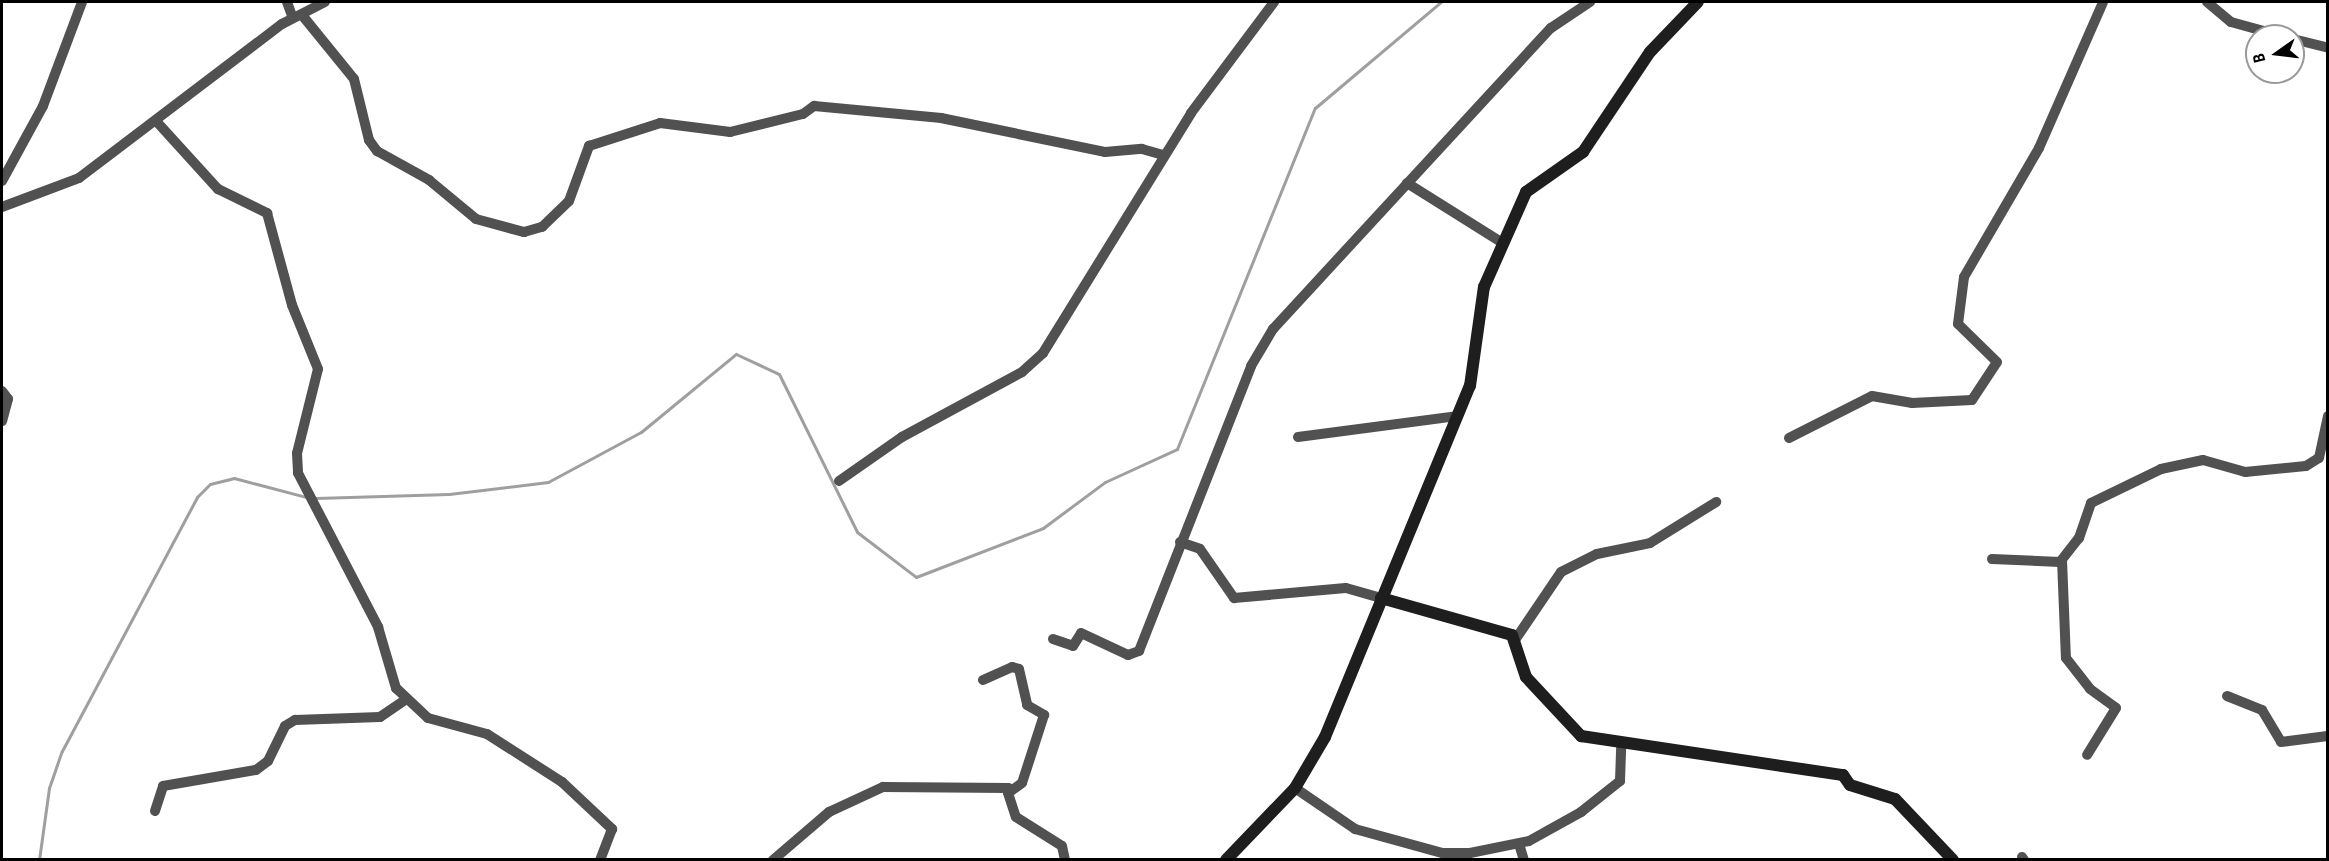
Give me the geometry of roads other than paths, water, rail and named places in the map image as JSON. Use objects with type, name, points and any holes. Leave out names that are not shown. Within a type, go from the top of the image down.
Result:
[{"type":"street","points":[[2,181],[44,106],[82,2]]},
{"type":"street","points":[[286,2],[354,79],[369,140],[377,151],[429,180],[476,219],[524,232],[542,227],[569,201],[589,146],[660,123],[730,132],[803,114],[814,106],[956,120],[1105,152],[1142,149],[1163,155]]},
{"type":"street","points":[[2,207],[79,178],[158,122],[297,15],[325,2]]},
{"type":"street","points":[[839,481],[902,437],[1022,372],[1043,352],[1163,155],[1274,2]]},
{"type":"street","points":[[1053,639],[1073,646],[1082,633],[1128,655],[1139,651],[1180,542],[1263,344],[1407,183],[1551,28],[1590,2]]},
{"type":"street","points":[[1226,860],[1294,788],[1325,736],[1472,381],[1480,300],[1501,242],[1531,185],[1583,152],[1650,52],[1698,2]]},
{"type":"street","points":[[1789,438],[1872,396],[1912,403],[1972,400],[1997,362],[1958,324],[1964,277],[2039,147],[2082,39],[2103,2]]},
{"type":"street","points":[[2207,2],[2231,22],[2245,26]]},
{"type":"street","points":[[2305,42],[2328,48]]},
{"type":"street","points":[[158,122],[218,189],[267,213],[292,305],[318,369],[296,465],[316,509],[378,627],[384,661],[405,700],[436,723],[500,740],[562,782],[612,830],[600,860]]},
{"type":"street","points":[[1407,183],[1501,242]]},
{"type":"street","points":[[2,391],[8,399],[2,421]]},
{"type":"street","points":[[1298,437],[1457,416]]},
{"type":"street","points":[[2087,755],[2116,708],[2090,689],[2066,658],[2062,560],[2079,538],[2091,503],[2104,493],[2197,460],[2244,472],[2306,466],[2319,458],[2328,416]]},
{"type":"street","points":[[1515,640],[1561,572],[1596,554],[1650,543],[1716,502]]},
{"type":"street","points":[[1180,542],[1200,549],[1234,598],[1346,588],[1500,629],[1515,640],[1526,677],[1572,728],[1595,740],[1843,775],[1850,785],[1895,799],[1953,860]]},
{"type":"street","points":[[1992,559],[2062,560]]},
{"type":"street","points":[[773,860],[824,816],[883,787],[1009,788],[1022,783],[1044,715],[1027,705],[1019,669],[1012,667],[983,680]]},
{"type":"street","points":[[2227,696],[2262,710],[2281,742],[2328,736]]},
{"type":"street","points":[[155,811],[160,791],[169,784],[256,770],[268,761],[285,726],[295,720],[380,717],[405,700]]},
{"type":"street","points":[[1294,788],[1343,824],[1441,856],[1519,844],[1559,826],[1614,787],[1622,772],[1621,743]]},
{"type":"street","points":[[1009,788],[1016,817],[1062,846],[1065,860]]},
{"type":"street","points":[[1519,844],[1524,860]]},
{"type":"waterway","points":[[316,498],[449,494],[548,482],[641,432],[736,354],[779,374],[857,532],[916,577],[1043,528],[1105,482],[1177,449],[1315,108],[1441,2]]},
{"type":"waterway","points":[[39,860],[49,788],[62,751],[197,497],[210,484],[234,478],[306,497]]}]
